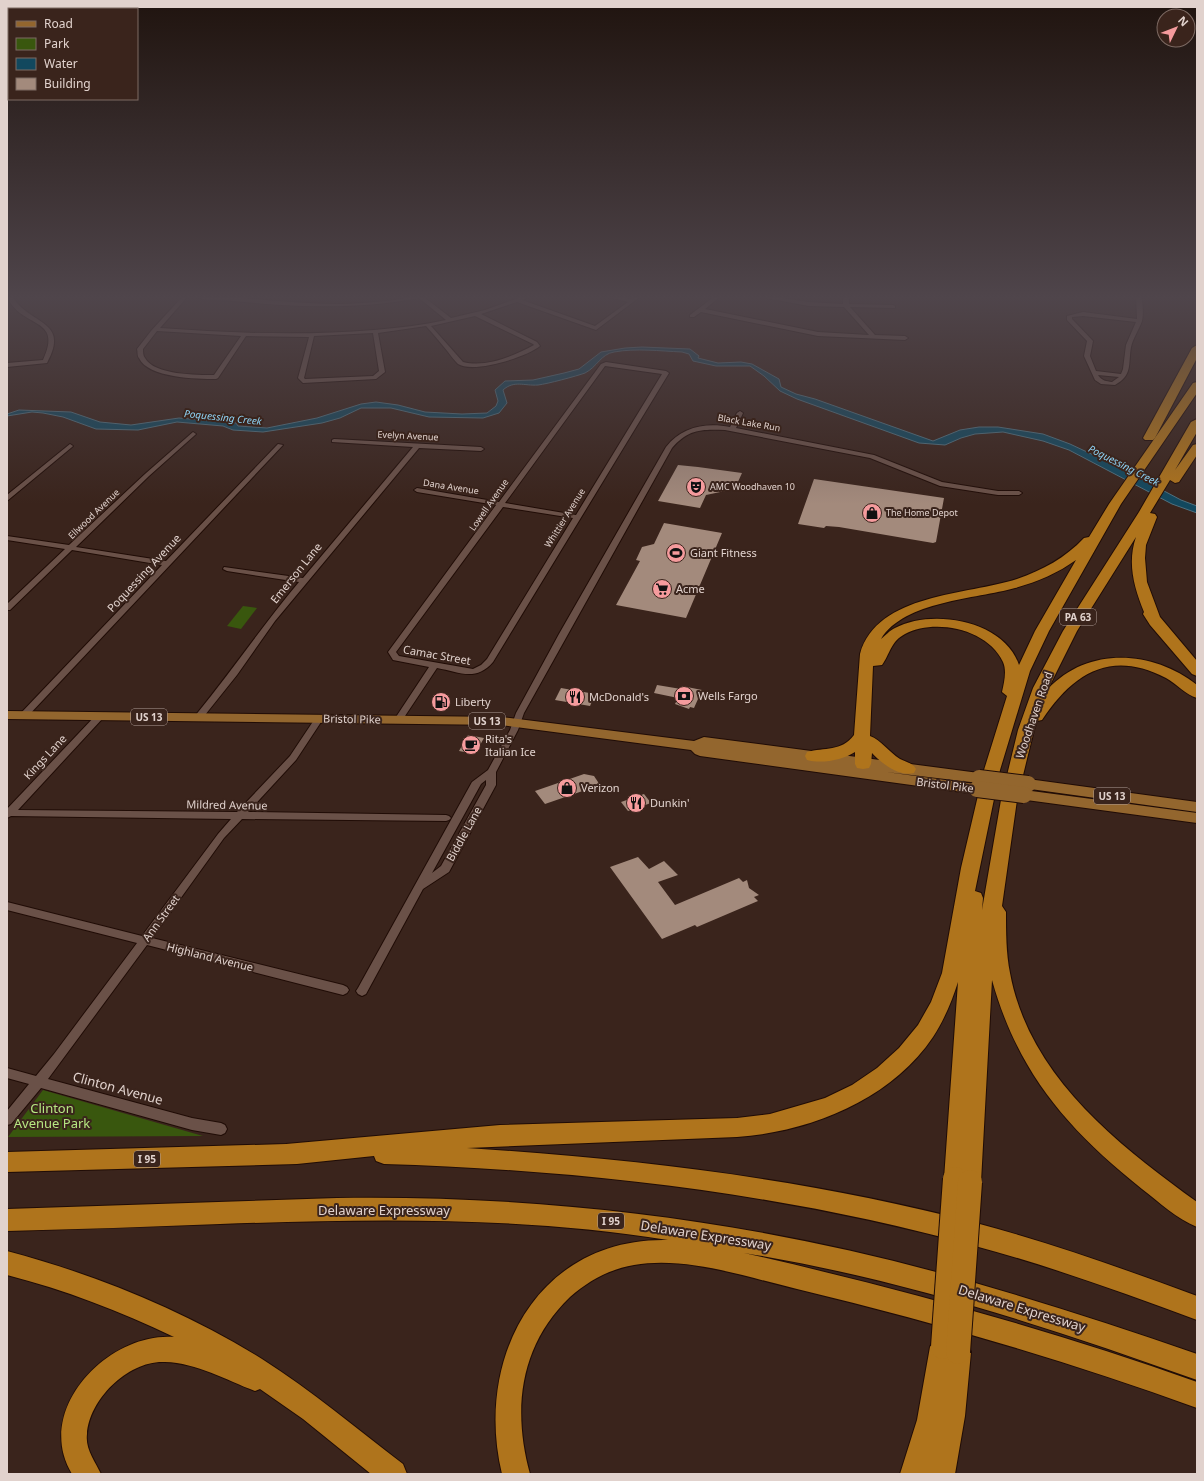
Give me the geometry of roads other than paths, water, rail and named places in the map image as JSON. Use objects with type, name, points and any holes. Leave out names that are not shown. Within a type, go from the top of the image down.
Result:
[{"type":"highway","points":[[1036,576],[1062,560],[1091,533],[1129,477],[1188,365]]},
{"type":"highway","name":"Woodhaven Road","points":[[980,821],[992,770],[1031,652],[1129,477],[1197,385]]},
{"type":"highway","name":"Woodhaven Road","points":[[998,878],[1009,800],[1026,730],[1041,688],[1070,630],[1145,512],[1160,492],[1196,423]]},
{"type":"highway","points":[[1155,622],[1144,594],[1136,567],[1140,544],[1160,492],[1197,447]]},
{"type":"highway","points":[[867,768],[868,652],[873,640],[887,623],[906,611],[921,606],[992,590],[1036,576],[1066,560],[1085,545],[1115,504]]},
{"type":"highway","points":[[1145,512],[1132,548],[1131,564],[1134,583],[1138,595],[1155,622],[1197,671]]},
{"type":"highway","points":[[867,739],[879,652],[887,640],[896,632],[907,627],[920,624],[942,623],[965,627],[989,637],[1001,648],[1010,662],[1012,672],[1006,725]]},
{"type":"highway","points":[[1026,730],[1044,705],[1063,684],[1078,672],[1096,665],[1124,662],[1151,667],[1176,677],[1197,693]]},
{"type":"highway","points":[[813,756],[829,756],[842,753],[867,739]]},
{"type":"highway","points":[[867,739],[889,760],[908,769]]},
{"type":"highway","points":[[287,1154],[528,1134],[667,1130],[768,1124],[828,1107],[852,1096],[872,1085],[901,1061],[917,1044],[939,1009],[952,973],[970,868],[980,821]]},
{"type":"highway","points":[[941,1474],[952,1416],[951,1349],[962,1181],[980,821]]},
{"type":"highway","points":[[962,1181],[980,984],[986,936],[998,878]]},
{"type":"highway","points":[[998,878],[997,922],[999,966],[1002,982],[1020,1034],[1036,1063],[1052,1087],[1093,1134],[1133,1169],[1197,1216]]},
{"type":"highway","name":"I 95","points":[[7,1162],[287,1154],[394,1154],[586,1166],[741,1186],[881,1211],[944,1226],[1041,1254],[1197,1308]]},
{"type":"highway","name":"Delaware Expressway","points":[[7,1220],[386,1208],[508,1212],[615,1221],[761,1243],[898,1273],[1046,1315],[1197,1367]]},
{"type":"highway","points":[[516,1474],[508,1437],[508,1401],[514,1367],[526,1335],[552,1297],[572,1279],[607,1260],[633,1253],[662,1252],[693,1255],[835,1286],[986,1327],[1142,1375],[1197,1395]]},
{"type":"highway","points":[[7,1263],[78,1284],[143,1310],[226,1352],[284,1390],[393,1474]]},
{"type":"highway","points":[[87,1474],[79,1462],[74,1444],[74,1433],[80,1410],[92,1388],[101,1378],[130,1356],[141,1352],[162,1348],[186,1352],[284,1390]]},
{"type":"highway","points":[[914,1474],[951,1349]]},
{"type":"highway","points":[[1142,1375],[1197,1402]]},
{"type":"main road","name":"Bristol Pike","points":[[7,715],[517,722],[695,746],[704,742],[813,756],[867,768],[908,769],[978,783]]},
{"type":"main road","name":"Bristol Pike","points":[[695,746],[700,751],[867,768],[1026,789],[1197,807]]},
{"type":"main road","name":"Bristol Pike","points":[[1026,789],[1197,818]]},
{"type":"street","points":[[149,365],[159,370],[179,375],[216,377],[224,365]]},
{"type":"street","points":[[305,365],[302,376],[303,381],[312,382],[374,378],[382,372],[381,365]]},
{"type":"street","name":"Lowell Avenue","points":[[392,655],[392,652],[410,627],[467,552],[500,504],[603,365]]},
{"type":"street","name":"Lowell Avenue","points":[[604,365],[662,371],[666,373],[666,375]]},
{"type":"street","points":[[1091,365],[1094,373],[1122,376],[1128,365]]},
{"type":"street","name":"Whittier Avenue","points":[[480,670],[490,660],[666,375]]},
{"type":"street","points":[[732,429],[740,413]]},
{"type":"street","name":"Black Lake Run","points":[[517,722],[520,713],[559,640],[669,447],[675,438],[683,432],[708,427],[732,429],[872,456],[940,484],[998,493],[1019,493]]},
{"type":"street","name":"Ellwood Avenue","points":[[7,608],[193,434]]},
{"type":"street","name":"Evelyn Avenue","points":[[334,440],[481,449]]},
{"type":"street","name":"Poquessing Avenue","points":[[24,716],[280,445]]},
{"type":"street","points":[[7,499],[70,446]]},
{"type":"street","name":"Emerson Lane","points":[[198,718],[234,673],[272,619],[417,446]]},
{"type":"street","name":"Dana Avenue","points":[[417,490],[577,517]]},
{"type":"street","points":[[7,538],[167,563]]},
{"type":"street","points":[[227,569],[304,580]]},
{"type":"street","name":"Camac Street","points":[[392,655],[399,660],[467,672],[480,670]]},
{"type":"street","points":[[398,720],[434,666]]},
{"type":"street","name":"Kings Lane","points":[[8,814],[100,716]]},
{"type":"street","name":"Ann Street","points":[[7,1120],[39,1082],[221,836],[293,758],[319,719]]},
{"type":"street","name":"Biddle Lane","points":[[362,991],[421,886],[423,877],[477,782],[491,772],[517,722]]},
{"type":"street","name":"Biddle Lane","points":[[421,886],[445,869],[491,785],[491,772]]},
{"type":"street","name":"Mildred Avenue","points":[[8,814],[446,818]]},
{"type":"street","name":"Highland Avenue","points":[[7,906],[343,990]]},
{"type":"street","name":"Clinton Avenue","points":[[7,1073],[192,1124],[221,1129]]},
{"type":"water","points":[[584,365],[595,365],[585,373],[555,382],[538,385],[515,384],[507,387],[503,390],[507,403],[499,413],[483,418],[429,417],[391,408],[361,408],[340,418],[322,423],[263,432],[233,430],[223,426],[177,422],[138,430],[96,429],[63,417],[43,413],[32,412],[7,416],[7,414],[19,410],[71,412],[100,422],[131,425],[179,418],[236,423],[238,426],[267,428],[317,418],[361,404],[376,402],[398,405],[425,412],[462,414],[487,413],[496,406],[498,401],[495,390],[505,381],[533,380],[579,369]]},
{"type":"water","points":[[712,365],[754,365],[779,379],[781,387],[796,394],[815,399],[933,441],[960,430],[979,427],[998,427],[1043,434],[1070,444],[1119,467],[1181,500],[1197,506],[1197,513],[1172,504],[1069,450],[1043,441],[1003,432],[975,434],[945,445],[919,443],[797,399],[780,391],[764,376],[750,366]]},
{"type":"place","name":"AMC Woodhaven 10","points":[[696,487]]},
{"type":"place","name":"The Home Depot","points":[[872,513]]},
{"type":"place","name":"Giant Fitness","points":[[676,553]]},
{"type":"place","name":"Acme","points":[[662,589]]},
{"type":"place","name":"Wells Fargo","points":[[684,696]]},
{"type":"place","name":"McDonald's","points":[[575,697]]},
{"type":"place","name":"Liberty","points":[[441,702]]},
{"type":"place","name":"Rita's Italian Ice","points":[[471,745]]},
{"type":"place","name":"Verizon","points":[[567,788]]},
{"type":"place","name":"Dunkin'","points":[[636,803]]},
{"type":"water label","name":"Poquessing Creek","points":[[223,417]]},
{"type":"water label","name":"Poquessing Creek","points":[[1124,465]]},
{"type":"park label","name":"Clinton Avenue Park","points":[[52,1116]]}]
